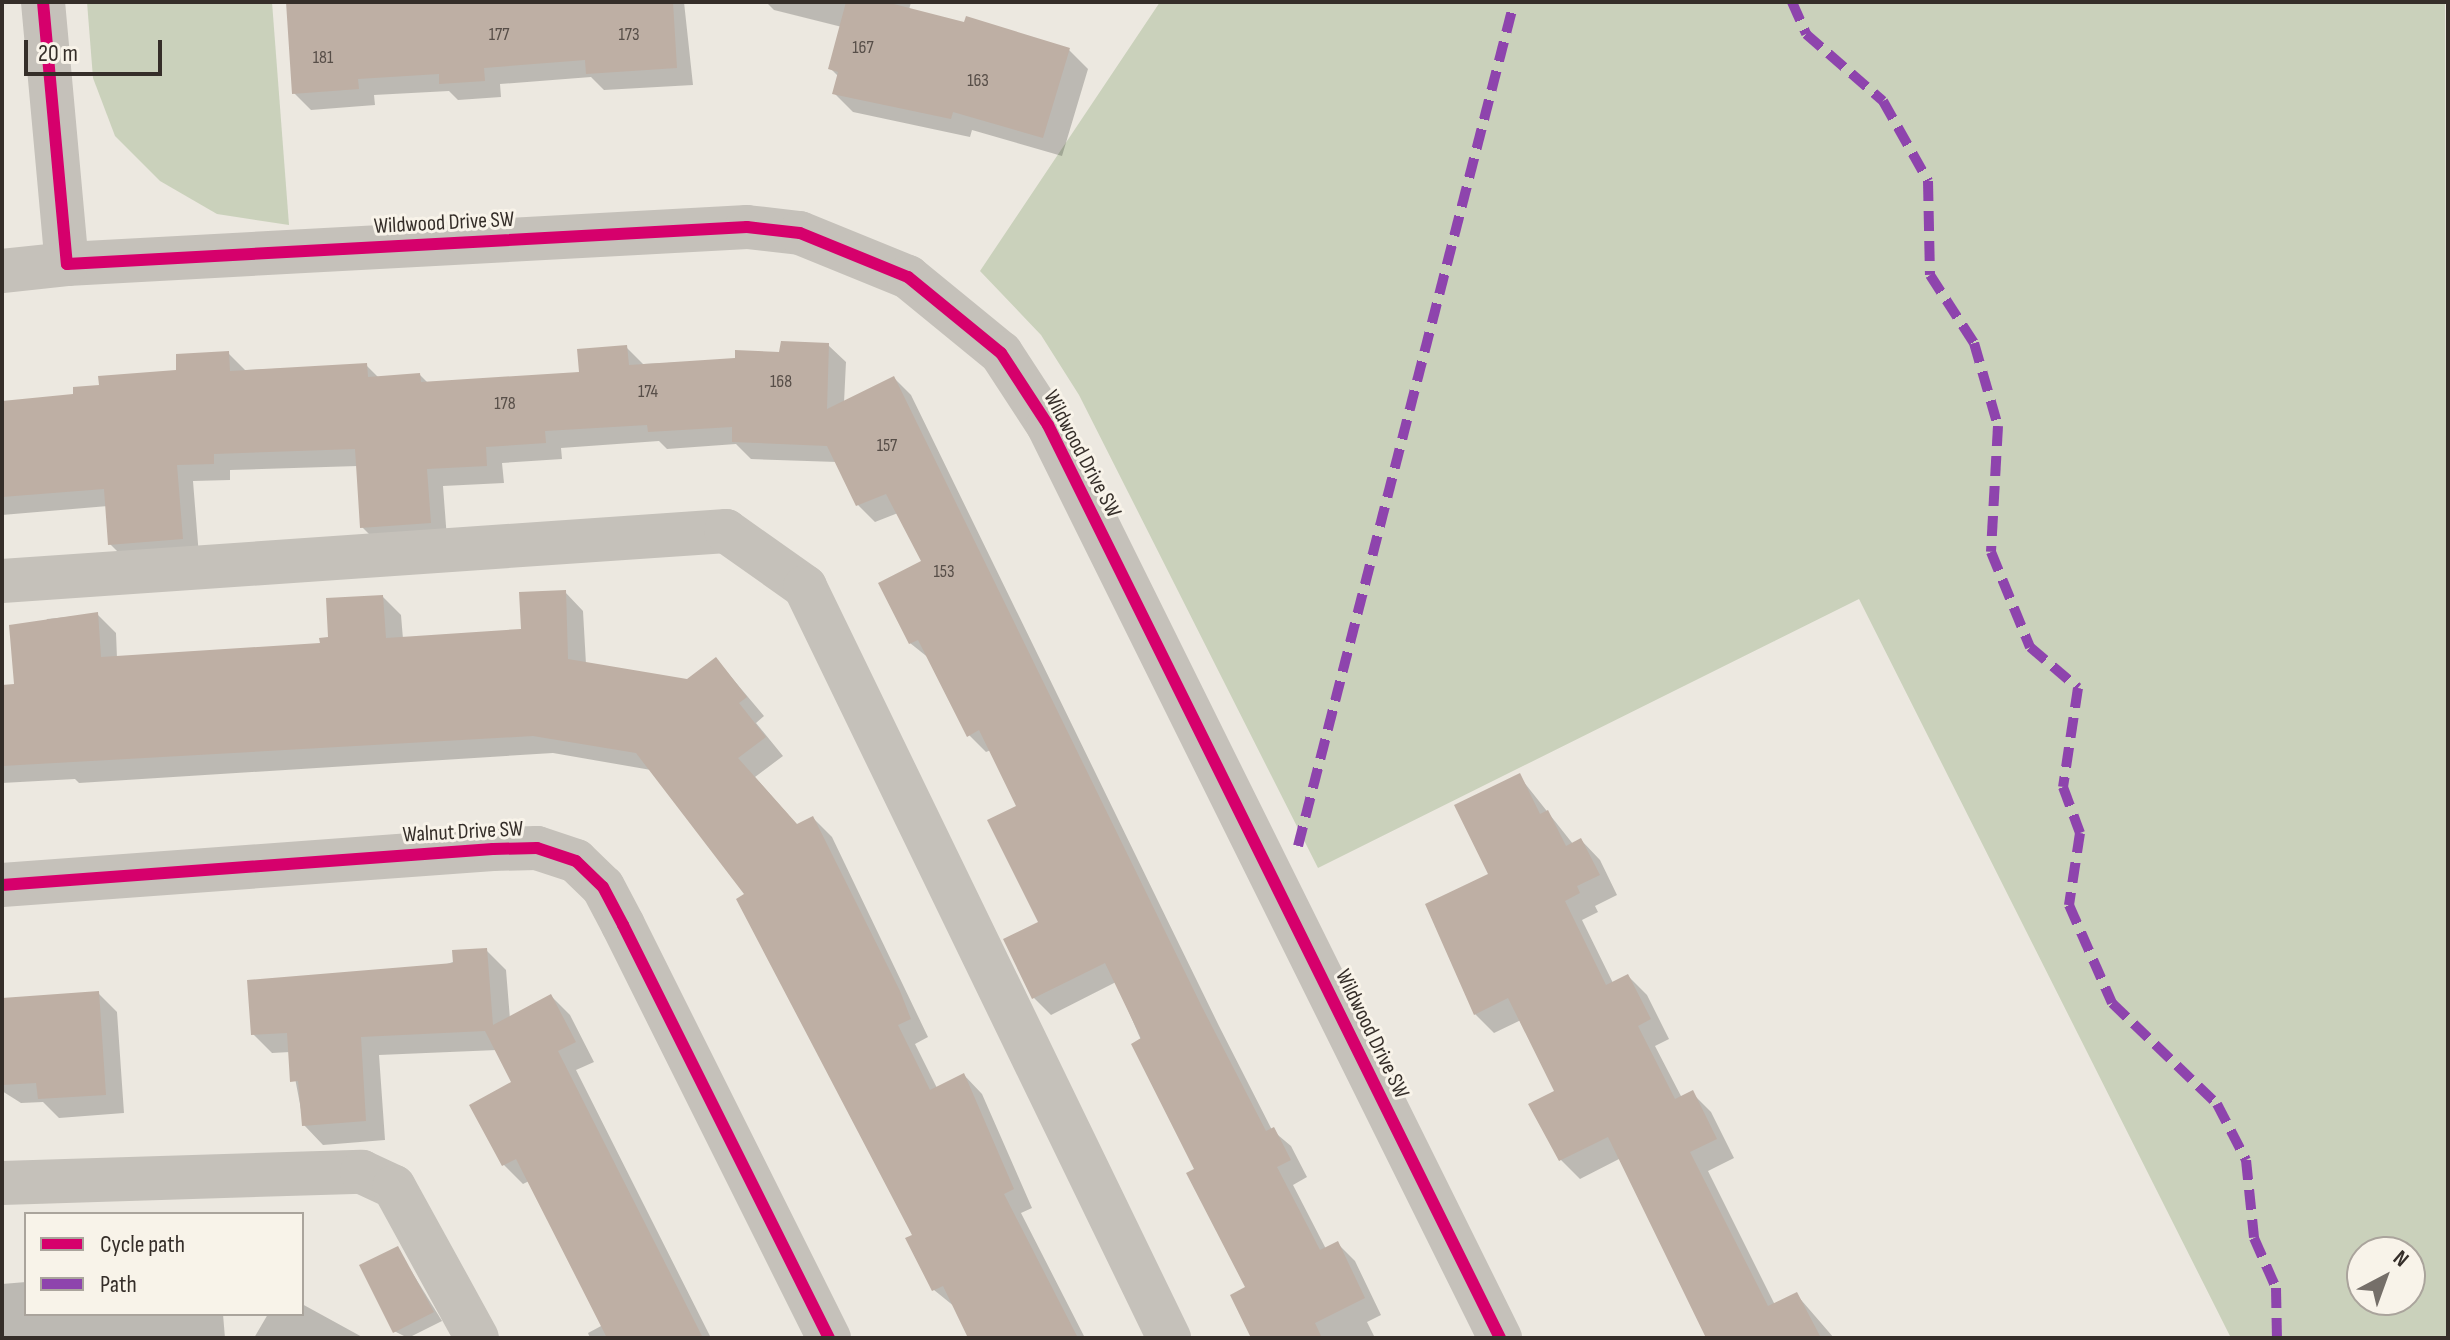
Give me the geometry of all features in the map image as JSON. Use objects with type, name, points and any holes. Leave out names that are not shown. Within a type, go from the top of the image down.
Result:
[{"type":"street","points":[[43,2],[67,264]]},
{"type":"street","name":"Wildwood Drive SW","points":[[2,271],[67,264],[747,227],[800,233],[908,277],[1001,353],[1048,425],[1500,1338]]},
{"type":"street","points":[[2,581],[726,531],[805,587],[1169,1338]]},
{"type":"street","name":"Walnut Drive SW","points":[[2,885],[493,849],[537,848],[576,861],[603,887],[829,1338]]},
{"type":"street","points":[[2,1183],[362,1172],[394,1187],[477,1338]]},
{"type":"green space","points":[[87,2],[272,2],[289,225],[217,214],[160,181],[115,136],[93,78]]},
{"type":"green space","points":[[1160,2],[2445,2],[2448,1338],[2231,1338],[1859,599],[1318,868],[1079,395],[1041,335],[980,271]]},
{"type":"building","points":[[286,2],[673,2],[677,68],[586,74],[585,60],[484,68],[485,81],[439,84],[439,74],[358,79],[359,89],[292,94]]},
{"type":"building","points":[[846,2],[886,2],[964,22],[966,16],[1070,48],[1043,138],[953,112],[951,119],[832,94],[838,72],[828,69]]},
{"type":"building","points":[[781,341],[829,343],[827,409],[894,376],[1202,1007],[1266,1131],[1274,1127],[1291,1160],[1277,1167],[1320,1250],[1338,1241],[1365,1298],[1315,1323],[1322,1338],[1251,1338],[1230,1295],[1245,1287],[1186,1173],[1194,1169],[1131,1044],[1141,1038],[1105,963],[1032,999],[1003,939],[1038,922],[987,820],[1016,806],[979,730],[967,737],[918,640],[909,644],[878,583],[921,561],[886,494],[856,506],[827,446],[732,442],[732,427],[648,432],[647,425],[545,431],[546,443],[486,447],[487,466],[427,469],[431,523],[360,528],[355,449],[214,454],[214,464],[177,465],[183,539],[108,545],[104,489],[2,497],[2,401],[73,394],[73,387],[99,385],[98,376],[176,370],[176,354],[229,351],[230,371],[367,363],[368,377],[420,373],[421,382],[579,372],[577,349],[627,345],[629,365],[735,358],[735,350],[779,352]]},
{"type":"building","points":[[566,590],[568,659],[687,679],[716,657],[747,697],[739,703],[766,737],[738,758],[797,824],[813,816],[900,991],[911,1019],[898,1025],[930,1090],[964,1073],[1014,1189],[1004,1194],[1078,1338],[968,1338],[943,1286],[932,1291],[905,1238],[912,1235],[736,899],[744,894],[636,753],[533,736],[2,766],[2,685],[14,684],[9,625],[98,612],[101,657],[320,643],[319,638],[328,637],[326,598],[383,595],[386,638],[521,629],[519,592]]},
{"type":"building","points":[[1520,773],[1540,814],[1548,810],[1566,846],[1581,838],[1600,875],[1577,886],[1580,893],[1565,901],[1606,985],[1628,974],[1651,1019],[1638,1026],[1675,1099],[1693,1090],[1717,1139],[1690,1152],[1768,1306],[1797,1292],[1821,1338],[1706,1338],[1608,1137],[1559,1161],[1528,1104],[1554,1091],[1508,998],[1474,1015],[1425,904],[1488,874],[1454,805]]},
{"type":"building","points":[[487,948],[493,1025],[551,994],[576,1042],[558,1051],[703,1338],[607,1338],[516,1159],[502,1166],[469,1105],[511,1082],[485,1031],[361,1037],[366,1121],[302,1126],[298,1081],[290,1082],[287,1033],[251,1035],[247,980],[453,963],[452,950]]},
{"type":"building","points":[[99,991],[106,1095],[38,1099],[36,1083],[2,1085],[2,998]]},
{"type":"building","points":[[398,1246],[434,1312],[393,1333],[359,1265]]},
{"type":"marked path","points":[[1298,846],[1514,2]]},
{"type":"marked path","points":[[1792,2],[1806,34],[1883,101],[1928,181],[1930,275],[1974,343],[1998,426],[1991,552],[2030,647],[2078,688],[2063,787],[2080,833],[2069,905],[2112,1003],[2217,1104],[2246,1160],[2254,1238],[2276,1288],[2277,1338]]},
{"type":"cycle path","points":[[43,2],[67,264],[747,227],[800,233],[908,277],[1001,353],[1048,425],[1500,1338]]},
{"type":"cycle path","points":[[2,885],[493,849],[537,848],[576,861],[603,887],[829,1338]]}]
